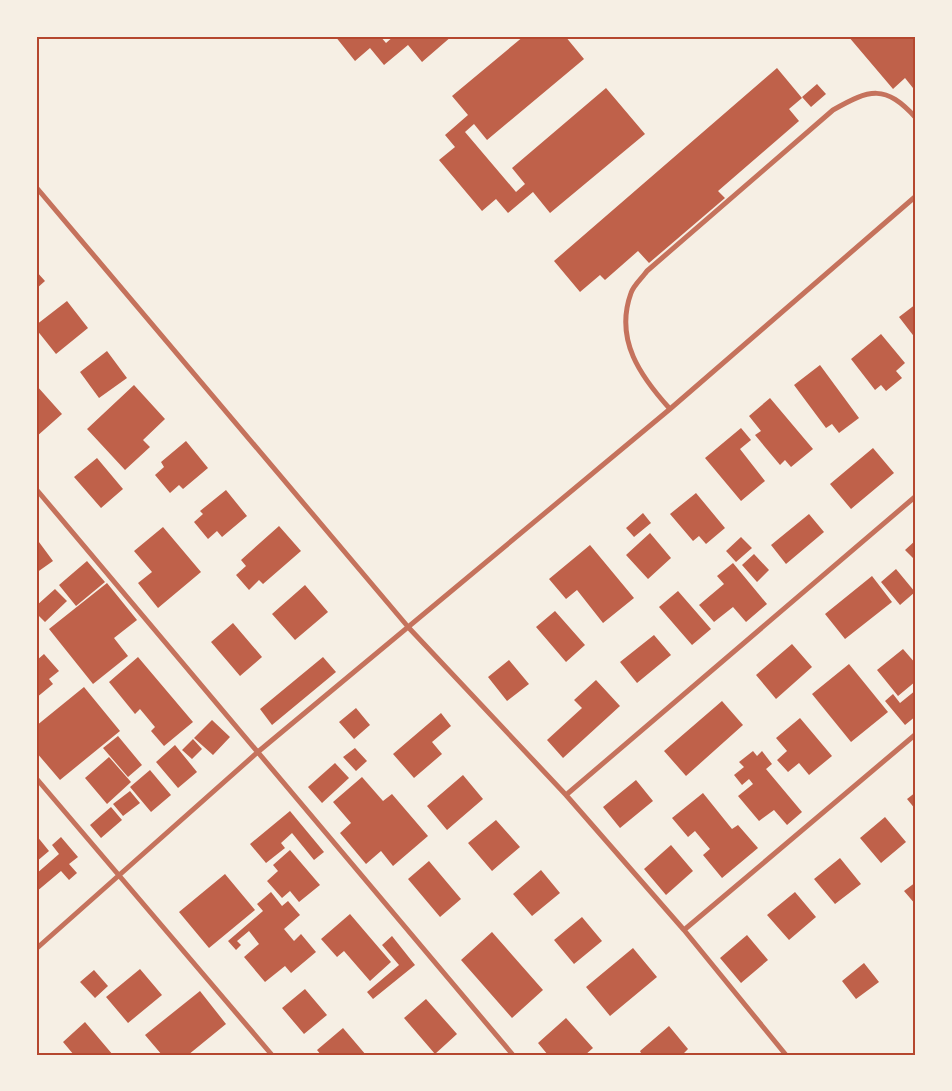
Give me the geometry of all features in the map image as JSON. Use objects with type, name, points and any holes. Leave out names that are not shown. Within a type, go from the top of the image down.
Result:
[{"type":"street","points":[[670,410],[644,381],[629,350],[626,317],[631,292],[647,271],[833,110],[858,96],[877,92],[902,103],[916,118]]},
{"type":"street","points":[[36,187],[409,628],[566,795],[684,930],[786,1055]]},
{"type":"street","points":[[36,949],[259,751],[374,653],[409,628],[670,410],[916,196]]},
{"type":"street","points":[[36,489],[259,751],[513,1055]]},
{"type":"street","points":[[566,795],[916,496]]},
{"type":"street","points":[[684,930],[916,734]]},
{"type":"street","points":[[36,778],[272,1055]]},
{"type":"building","points":[[335,36],[380,36],[386,43],[394,36],[452,36],[422,62],[408,45],[384,65],[370,48],[355,61]]},
{"type":"building","points":[[524,36],[565,36],[584,59],[487,140],[474,124],[465,132],[516,192],[525,184],[512,168],[606,88],[645,134],[550,213],[533,192],[508,213],[496,199],[482,211],[439,160],[455,147],[445,135],[468,115],[452,96]]},
{"type":"building","points":[[848,36],[916,36],[916,86],[913,88],[905,78],[893,89]]},
{"type":"building","points":[[777,68],[802,98],[789,109],[799,121],[718,191],[725,198],[649,263],[638,251],[605,280],[600,275],[580,292],[554,261]]},
{"type":"building","points":[[817,84],[826,94],[811,107],[802,97]]},
{"type":"building","points":[[36,271],[45,281],[36,289]]},
{"type":"building","points":[[67,301],[88,328],[56,354],[36,329],[36,325]]},
{"type":"building","points":[[916,304],[916,339],[899,317]]},
{"type":"building","points":[[881,334],[905,363],[896,371],[902,378],[886,391],[881,385],[875,390],[851,359]]},
{"type":"building","points":[[107,351],[127,378],[99,398],[80,372]]},
{"type":"building","points":[[820,365],[859,418],[839,433],[832,424],[826,428],[794,385]]},
{"type":"building","points":[[36,385],[62,414],[36,437]]},
{"type":"building","points":[[134,385],[165,419],[143,440],[150,447],[125,470],[87,429]]},
{"type":"building","points":[[770,398],[813,449],[791,467],[785,460],[780,465],[755,435],[761,431],[749,416]]},
{"type":"building","points":[[741,428],[751,440],[740,449],[765,481],[741,501],[705,458]]},
{"type":"building","points":[[186,441],[208,468],[183,489],[179,485],[170,493],[155,475],[164,467],[161,462]]},
{"type":"building","points":[[873,448],[894,473],[851,509],[830,484]]},
{"type":"building","points":[[97,458],[123,489],[101,508],[74,477]]},
{"type":"building","points":[[226,490],[247,516],[222,537],[217,531],[208,539],[194,522],[203,514],[200,511]]},
{"type":"building","points":[[696,493],[725,528],[706,544],[699,536],[693,541],[670,514]]},
{"type":"building","points":[[643,513],[651,523],[634,537],[626,528]]},
{"type":"building","points":[[809,514],[824,532],[786,564],[771,545]]},
{"type":"building","points":[[279,526],[301,551],[263,584],[259,580],[249,590],[236,575],[246,566],[241,560]]},
{"type":"building","points":[[163,527],[201,572],[158,608],[138,583],[152,572],[134,551]]},
{"type":"building","points":[[650,533],[671,558],[648,579],[626,555]]},
{"type":"building","points":[[741,537],[752,548],[736,562],[726,551]]},
{"type":"building","points":[[36,538],[53,561],[36,573]]},
{"type":"building","points":[[916,540],[916,561],[905,550]]},
{"type":"building","points":[[590,545],[634,598],[603,623],[577,590],[566,599],[549,579]]},
{"type":"building","points":[[754,554],[769,570],[757,582],[742,565]]},
{"type":"building","points":[[87,561],[105,582],[76,606],[59,585]]},
{"type":"building","points":[[733,563],[767,604],[746,622],[733,607],[714,622],[699,605],[724,584],[717,576]]},
{"type":"building","points":[[896,569],[915,592],[900,605],[881,582]]},
{"type":"building","points":[[872,576],[892,602],[845,639],[825,614]]},
{"type":"building","points":[[107,583],[137,620],[114,638],[128,656],[93,684],[49,629]]},
{"type":"building","points":[[305,585],[328,612],[295,640],[272,614]]},
{"type":"building","points":[[55,589],[67,601],[45,622],[36,613],[36,606]]},
{"type":"building","points":[[678,591],[711,629],[692,645],[659,607]]},
{"type":"building","points":[[555,611],[585,645],[566,662],[536,627]]},
{"type":"building","points":[[233,623],[262,657],[240,676],[211,642]]},
{"type":"building","points":[[654,635],[671,655],[637,683],[620,662]]},
{"type":"building","points":[[792,644],[812,667],[776,699],[756,675]]},
{"type":"building","points":[[903,649],[916,664],[916,681],[898,696],[877,670]]},
{"type":"building","points":[[44,654],[59,671],[49,679],[53,684],[36,698],[36,661]]},
{"type":"building","points":[[138,657],[193,722],[164,746],[151,731],[155,727],[140,709],[135,714],[109,682]]},
{"type":"building","points":[[323,657],[336,672],[272,725],[260,709]]},
{"type":"building","points":[[509,660],[529,684],[507,701],[488,677]]},
{"type":"building","points":[[849,664],[888,712],[851,742],[812,694]]},
{"type":"building","points":[[596,680],[620,706],[563,758],[547,740],[582,708],[574,700]]},
{"type":"building","points":[[84,687],[120,731],[60,780],[36,752],[36,726]]},
{"type":"building","points":[[916,690],[916,716],[905,725],[885,701],[893,694],[900,703]]},
{"type":"building","points":[[722,701],[743,725],[686,776],[664,751]]},
{"type":"building","points":[[356,708],[370,725],[354,739],[339,722]]},
{"type":"building","points":[[441,713],[451,726],[432,742],[442,754],[414,778],[393,754]]},
{"type":"building","points":[[800,718],[832,756],[809,775],[799,763],[788,772],[777,760],[787,751],[776,738]]},
{"type":"building","points":[[212,720],[230,737],[213,755],[194,738]]},
{"type":"building","points":[[118,736],[142,765],[128,777],[103,748]]},
{"type":"building","points":[[193,739],[202,749],[192,759],[182,750]]},
{"type":"building","points":[[175,745],[197,772],[178,788],[156,762]]},
{"type":"building","points":[[355,748],[367,761],[356,771],[343,757]]},
{"type":"building","points":[[753,751],[757,756],[762,751],[772,764],[766,769],[802,812],[787,825],[774,810],[759,821],[738,796],[753,784],[749,779],[742,785],[734,775],[744,767],[739,762]]},
{"type":"building","points":[[109,757],[131,782],[107,804],[85,778]]},
{"type":"building","points":[[335,763],[349,778],[322,803],[308,787]]},
{"type":"building","points":[[150,770],[171,795],[151,812],[130,787]]},
{"type":"building","points":[[463,775],[483,799],[447,830],[427,806]]},
{"type":"building","points":[[362,777],[383,801],[392,794],[428,836],[393,866],[381,851],[366,864],[340,833],[351,823],[333,802]]},
{"type":"building","points":[[636,780],[653,801],[620,828],[603,807]]},
{"type":"building","points":[[130,791],[140,803],[123,816],[113,804]]},
{"type":"building","points":[[916,792],[916,810],[907,799]]},
{"type":"building","points":[[703,793],[732,829],[738,825],[758,848],[722,878],[703,855],[710,849],[695,831],[688,837],[672,818]]},
{"type":"building","points":[[111,807],[122,820],[101,838],[90,825]]},
{"type":"building","points":[[290,811],[324,852],[314,860],[292,833],[281,843],[285,848],[266,863],[250,844]]},
{"type":"building","points":[[885,817],[906,842],[881,863],[860,838]]},
{"type":"building","points":[[496,820],[520,847],[492,871],[468,843]]},
{"type":"building","points":[[36,835],[49,851],[36,862]]},
{"type":"building","points":[[61,837],[78,857],[69,864],[77,873],[69,880],[61,871],[36,892],[36,874],[59,854],[52,845]]},
{"type":"building","points":[[671,845],[693,871],[666,895],[644,869]]},
{"type":"building","points":[[290,850],[320,885],[299,902],[290,891],[282,898],[267,881],[278,871],[273,865]]},
{"type":"building","points":[[840,858],[861,884],[835,904],[814,879]]},
{"type":"building","points":[[429,861],[461,899],[440,917],[408,879]]},
{"type":"building","points":[[541,870],[560,893],[532,916],[513,894]]},
{"type":"building","points":[[225,874],[255,910],[209,948],[179,912]]},
{"type":"building","points":[[916,882],[916,905],[904,891]]},
{"type":"building","points":[[271,892],[282,906],[288,901],[300,915],[284,929],[294,941],[301,934],[316,952],[291,973],[285,966],[265,982],[244,957],[259,944],[249,931],[237,941],[241,945],[236,950],[228,941],[263,911],[257,904]]},
{"type":"building","points":[[795,892],[816,917],[789,940],[767,915]]},
{"type":"building","points":[[350,914],[391,962],[370,981],[344,951],[337,957],[321,939]]},
{"type":"building","points":[[582,917],[602,941],[574,964],[554,940]]},
{"type":"building","points":[[492,932],[543,990],[512,1018],[461,960]]},
{"type":"building","points":[[747,935],[768,960],[741,983],[720,958]]},
{"type":"building","points":[[392,936],[415,965],[373,999],[367,992],[399,965],[382,945]]},
{"type":"building","points":[[633,948],[657,977],[610,1016],[586,987]]},
{"type":"building","points":[[864,963],[879,982],[856,999],[842,981]]},
{"type":"building","points":[[140,969],[162,995],[128,1023],[106,997]]},
{"type":"building","points":[[94,970],[108,986],[95,998],[80,982]]},
{"type":"building","points":[[305,989],[327,1015],[304,1034],[282,1008]]},
{"type":"building","points":[[200,991],[226,1024],[188,1055],[162,1055],[145,1035]]},
{"type":"building","points":[[426,999],[457,1034],[435,1054],[404,1018]]},
{"type":"building","points":[[566,1018],[593,1048],[585,1055],[548,1055],[538,1043]]},
{"type":"building","points":[[85,1022],[113,1055],[74,1055],[63,1042]]},
{"type":"building","points":[[669,1026],[688,1049],[682,1055],[642,1055],[640,1051]]},
{"type":"building","points":[[343,1028],[366,1055],[321,1055],[317,1050]]}]
